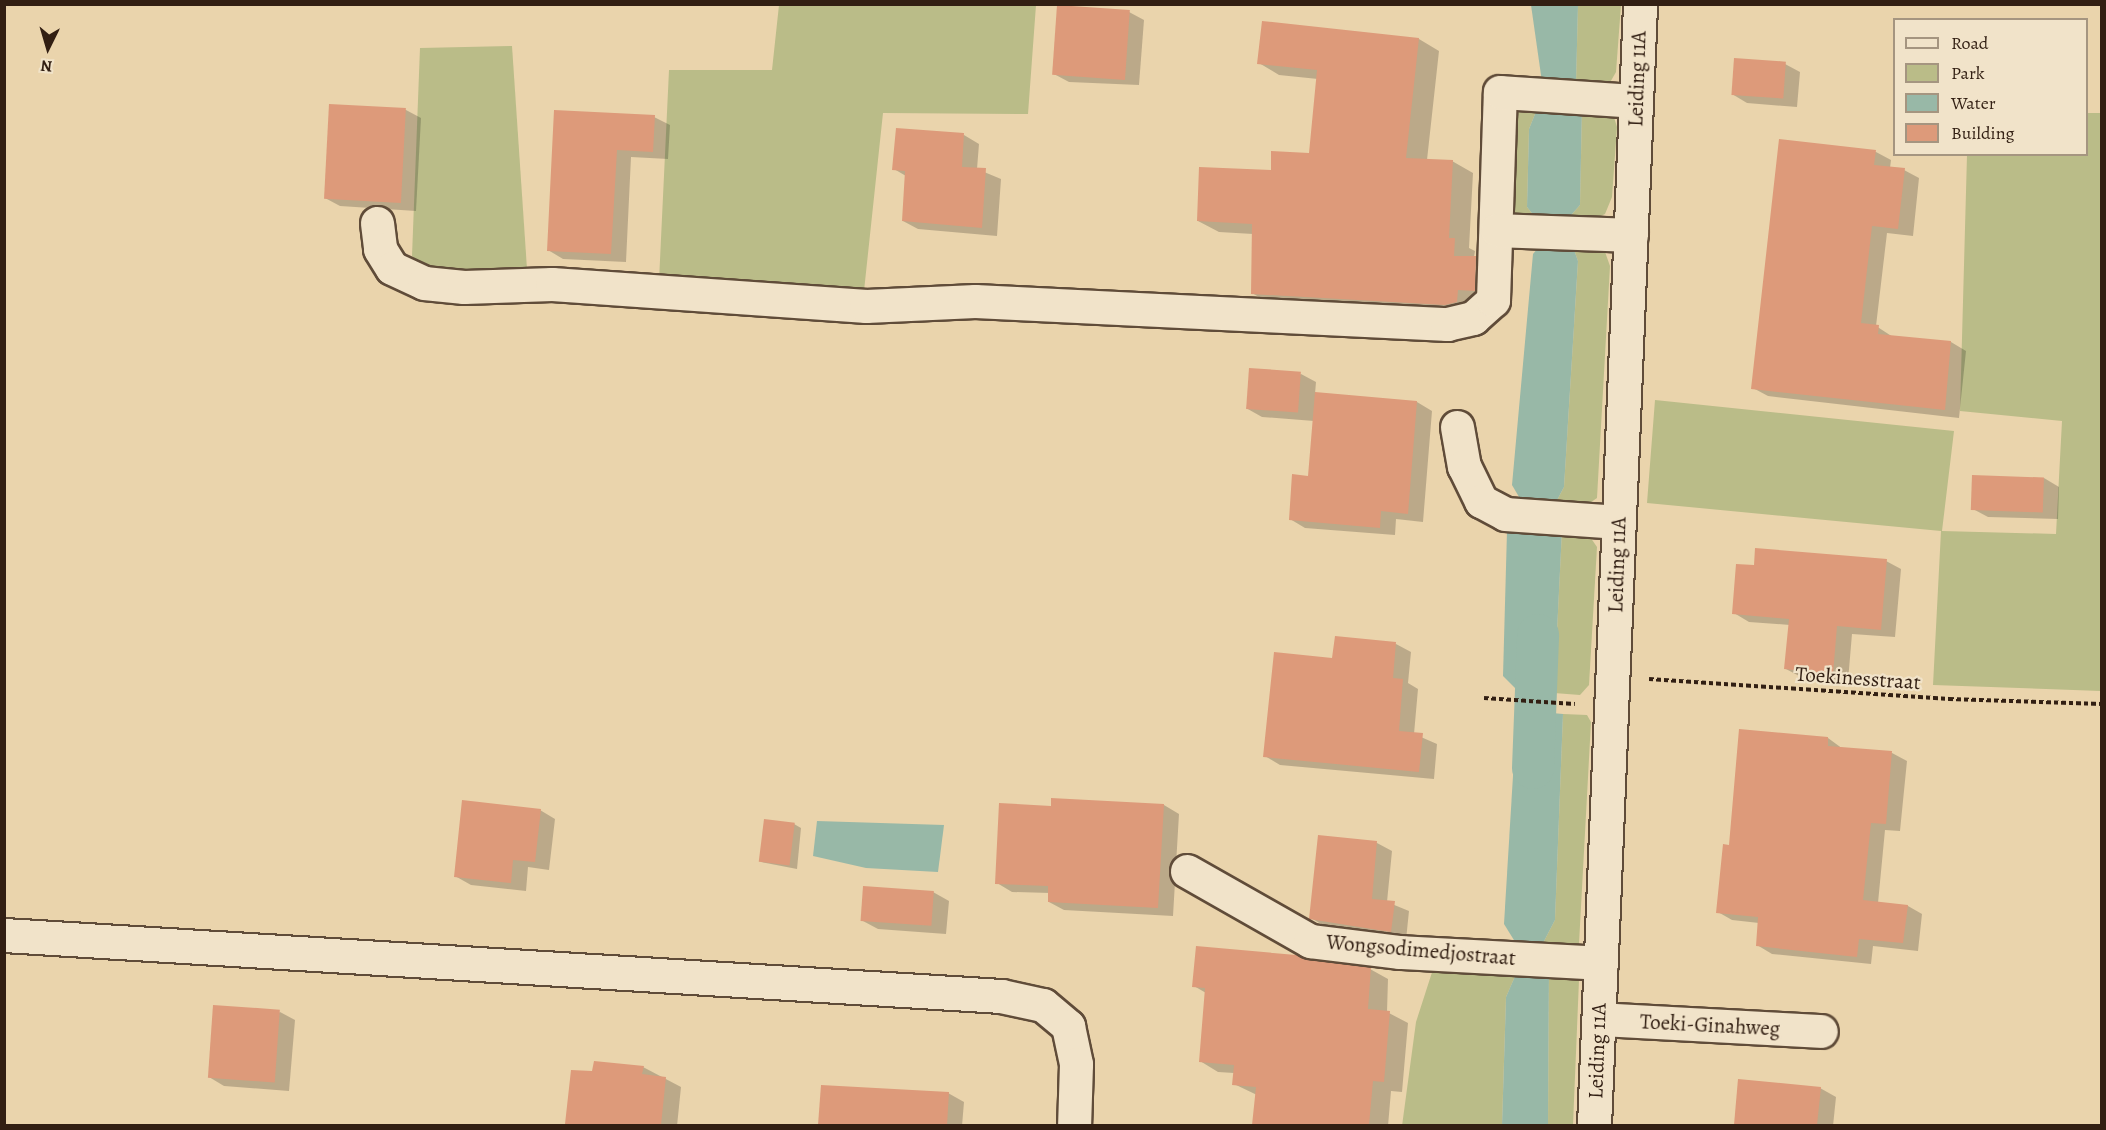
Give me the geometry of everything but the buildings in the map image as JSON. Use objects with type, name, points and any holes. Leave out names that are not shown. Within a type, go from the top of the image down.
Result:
[{"type":"street","name":"Leiding 11A","points":[[1594,1125],[1619,522],[1621,100],[1640,4]]},
{"type":"street","points":[[377,223],[380,249],[392,268],[424,283],[464,287],[552,284],[866,306],[975,301],[1447,324],[1473,318],[1493,300],[1500,92],[1621,100]]},
{"type":"street","points":[[1497,230],[1620,234]]},
{"type":"street","points":[[1457,427],[1464,466],[1481,501],[1504,514],[1619,522]]},
{"type":"street","name":"Wongsodimedjostraat","points":[[1187,871],[1310,941],[1476,956],[1601,963]]},
{"type":"street","points":[[4,935],[1001,996],[1043,1005],[1068,1026],[1076,1064],[1074,1125]]},
{"type":"street","name":"Toeki-Ginahweg","points":[[1599,1019],[1821,1031]]},
{"type":"path","name":"Toekinesstraat","points":[[1484,698],[1612,691],[2102,704]]},
{"type":"green space","points":[[779,5],[1036,5],[1028,114],[883,113],[864,291],[659,281],[669,70],[772,70]]},
{"type":"green space","points":[[1578,5],[1621,5],[1616,72],[1608,86],[1576,85]]},
{"type":"green space","points":[[512,46],[527,269],[429,272],[412,256],[420,48]]},
{"type":"green space","points":[[1539,104],[1529,129],[1527,207],[1538,221],[1514,219],[1506,200],[1514,112]]},
{"type":"green space","points":[[1582,108],[1613,114],[1617,127],[1612,197],[1605,214],[1588,222],[1566,221],[1580,205]]},
{"type":"green space","points":[[2088,113],[2102,113],[2101,691],[1933,685],[1941,531],[1647,503],[1655,400],[1954,431],[1942,531],[2056,534],[2062,421],[1960,411],[1967,156],[2088,156]]},
{"type":"green space","points":[[1572,244],[1604,249],[1610,266],[1597,498],[1584,507],[1554,506],[1564,487],[1578,261]]},
{"type":"green space","points":[[1562,530],[1588,534],[1597,547],[1589,685],[1580,695],[1554,693]]},
{"type":"green space","points":[[1563,714],[1587,715],[1591,722],[1579,944],[1570,951],[1541,947],[1555,920]]},
{"type":"green space","points":[[1435,963],[1519,967],[1506,997],[1502,1125],[1402,1126],[1416,1022]]},
{"type":"green space","points":[[1575,968],[1579,980],[1573,1125],[1548,1126],[1549,969]]},
{"type":"water","points":[[1531,5],[1578,5],[1576,85],[1542,82]]},
{"type":"water","points":[[1539,104],[1582,108],[1580,205],[1566,221],[1538,221],[1527,207],[1529,129]]},
{"type":"water","points":[[1543,242],[1572,244],[1578,261],[1564,487],[1554,506],[1522,502],[1512,485],[1533,254]]},
{"type":"water","points":[[1518,525],[1562,530],[1554,693],[1516,689],[1503,676],[1507,531]]},
{"type":"water","points":[[1517,710],[1563,714],[1555,920],[1541,947],[1517,945],[1504,924]]},
{"type":"water","points":[[817,821],[944,825],[938,872],[866,868],[813,856]]},
{"type":"water","points":[[1519,967],[1549,969],[1548,1125],[1502,1126],[1506,997]]},
{"type":"waterway","points":[[1533,768],[1538,635]]}]
